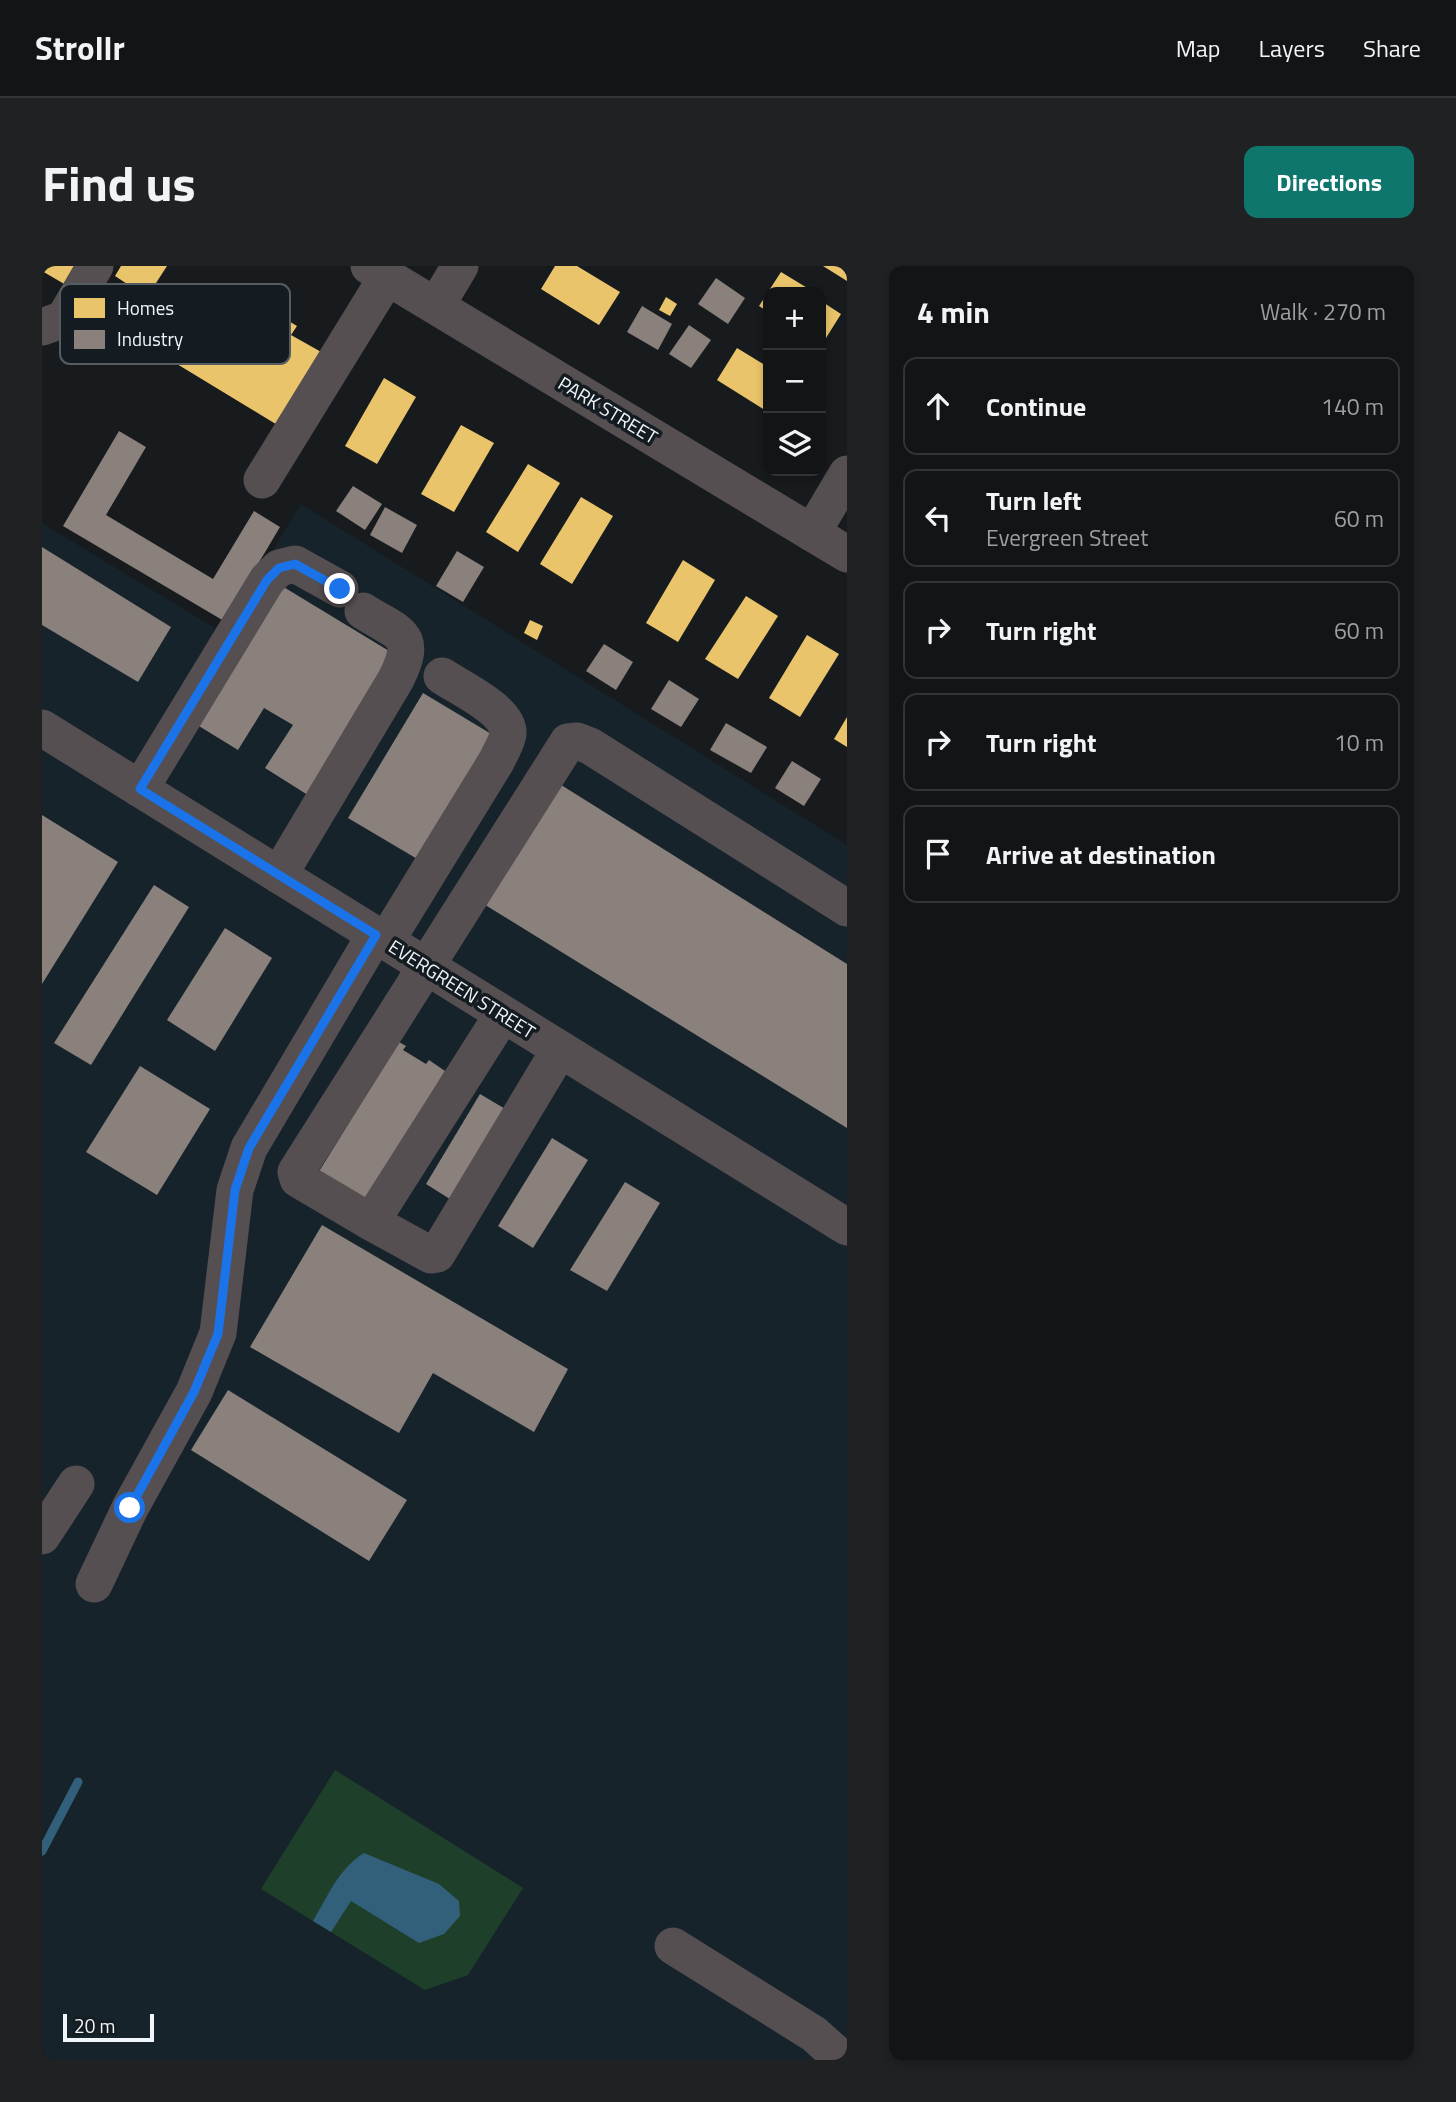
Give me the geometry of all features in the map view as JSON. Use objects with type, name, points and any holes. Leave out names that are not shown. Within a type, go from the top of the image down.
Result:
[{"type":"street","points":[[84,284],[94,266]]},
{"type":"street","points":[[436,306],[460,266]]},
{"type":"street","points":[[262,480],[378,271]]},
{"type":"street","name":"PARK STREET","points":[[378,271],[847,554]]},
{"type":"street","points":[[42,327],[60,320]]},
{"type":"street","points":[[812,533],[847,474]]},
{"type":"street","points":[[140,789],[267,580],[279,568],[295,564],[352,600],[400,635],[407,642],[409,651],[396,679],[279,875]]},
{"type":"street","points":[[93,1584],[130,1508],[194,1392],[218,1334],[235,1190],[249,1148],[497,760],[508,735],[505,721],[494,709],[443,676]]},
{"type":"street","name":"EVERGREEN STREET","points":[[42,727],[847,1227]]},
{"type":"street","points":[[560,1049],[437,1254],[431,1255],[298,1179],[296,1172],[568,741],[590,746],[847,908]]},
{"type":"street","points":[[371,1222],[503,1014]]},
{"type":"street","points":[[44,1529],[76,1484]]},
{"type":"street","points":[[673,1946],[814,2034],[842,2060]]},
{"type":"shaded area","points":[[301,504],[847,845],[847,2060],[42,2060],[42,523],[223,633]]},
{"type":"green space","points":[[335,1770],[523,1888],[468,1975],[425,1990],[261,1889]]},
{"type":"water","points":[[364,1853],[439,1884],[459,1901],[460,1916],[444,1934],[419,1943],[351,1901],[331,1932],[313,1921],[341,1875]]},
{"type":"building: Homes","points":[[42,266],[77,266],[67,284],[42,271]]},
{"type":"building: Homes","points":[[121,266],[167,266],[155,284],[127,284],[115,276]]},
{"type":"building: Homes","points":[[555,266],[577,266],[620,292],[599,325],[541,289]]},
{"type":"building: Homes","points":[[823,266],[847,266],[847,281]]},
{"type":"building: Homes","points":[[781,272],[806,287],[771,287]]},
{"type":"building: Homes","points":[[666,297],[677,304],[670,316],[659,310]]},
{"type":"building: Homes","points":[[826,304],[841,314],[826,338]]},
{"type":"building: Homes","points":[[290,322],[297,326],[291,335],[323,353],[279,426],[177,364],[290,364]]},
{"type":"building: Homes","points":[[737,348],[763,364],[763,409],[717,380]]},
{"type":"building: Homes","points":[[384,378],[416,397],[377,464],[345,446]]},
{"type":"building: Homes","points":[[461,425],[494,443],[454,512],[421,494]]},
{"type":"building: Homes","points":[[528,464],[560,483],[518,552],[486,532]]},
{"type":"building: Homes","points":[[581,497],[613,516],[572,584],[540,564]]},
{"type":"building: Homes","points":[[683,560],[715,580],[678,642],[646,623]]},
{"type":"building: Homes","points":[[746,596],[778,616],[738,679],[705,659]]},
{"type":"building: Homes","points":[[530,620],[543,626],[537,640],[524,633]]},
{"type":"building: Homes","points":[[807,635],[839,654],[800,717],[769,698]]},
{"type":"building: Homes","points":[[847,717],[847,747],[834,739]]},
{"type":"building: Industry","points":[[716,278],[745,298],[728,324],[698,304]]},
{"type":"building: Industry","points":[[642,306],[672,324],[658,350],[627,332]]},
{"type":"building: Industry","points":[[689,325],[711,340],[691,368],[669,354]]},
{"type":"building: Industry","points":[[119,431],[146,447],[106,515],[213,579],[254,511],[280,527],[224,621],[63,526]]},
{"type":"building: Industry","points":[[353,486],[382,504],[365,530],[336,511]]},
{"type":"building: Industry","points":[[385,507],[417,525],[402,553],[370,535]]},
{"type":"building: Industry","points":[[42,547],[171,627],[138,682],[42,625]]},
{"type":"building: Industry","points":[[457,551],[484,567],[463,602],[436,586]]},
{"type":"building: Industry","points":[[277,583],[394,654],[311,797],[265,768],[293,725],[264,708],[238,750],[194,723]]},
{"type":"building: Industry","points":[[604,644],[633,662],[616,690],[586,671]]},
{"type":"building: Industry","points":[[669,680],[699,699],[681,727],[651,709]]},
{"type":"building: Industry","points":[[423,693],[493,735],[419,860],[348,818]]},
{"type":"building: Industry","points":[[726,723],[767,747],[751,773],[710,750]]},
{"type":"building: Industry","points":[[792,761],[821,779],[804,806],[775,788]]},
{"type":"building: Industry","points":[[558,783],[847,964],[847,1128],[482,903]]},
{"type":"building: Industry","points":[[42,815],[118,862],[42,984]]},
{"type":"building: Industry","points":[[154,885],[189,907],[91,1065],[54,1043]]},
{"type":"building: Industry","points":[[225,928],[272,958],[215,1051],[167,1020]]},
{"type":"building: Industry","points":[[399,1042],[406,1046],[403,1050],[426,1064],[429,1060],[445,1071],[366,1202],[318,1173]]},
{"type":"building: Industry","points":[[140,1066],[210,1109],[157,1195],[86,1152]]},
{"type":"building: Industry","points":[[480,1094],[517,1116],[461,1206],[426,1184]]},
{"type":"building: Industry","points":[[552,1138],[588,1160],[533,1248],[498,1226]]},
{"type":"building: Industry","points":[[625,1182],[660,1203],[607,1291],[570,1270]]},
{"type":"building: Industry","points":[[322,1225],[568,1369],[534,1432],[433,1373],[399,1433],[250,1347]]},
{"type":"building: Industry","points":[[228,1390],[407,1500],[369,1561],[191,1450]]},
{"type":"waterway","points":[[42,1851],[78,1782]]},
{"type":"route","points":[[130,1508],[194,1392],[218,1334],[235,1190],[249,1148],[376,935],[140,789],[267,580],[279,568],[295,564],[340,589]]}]
